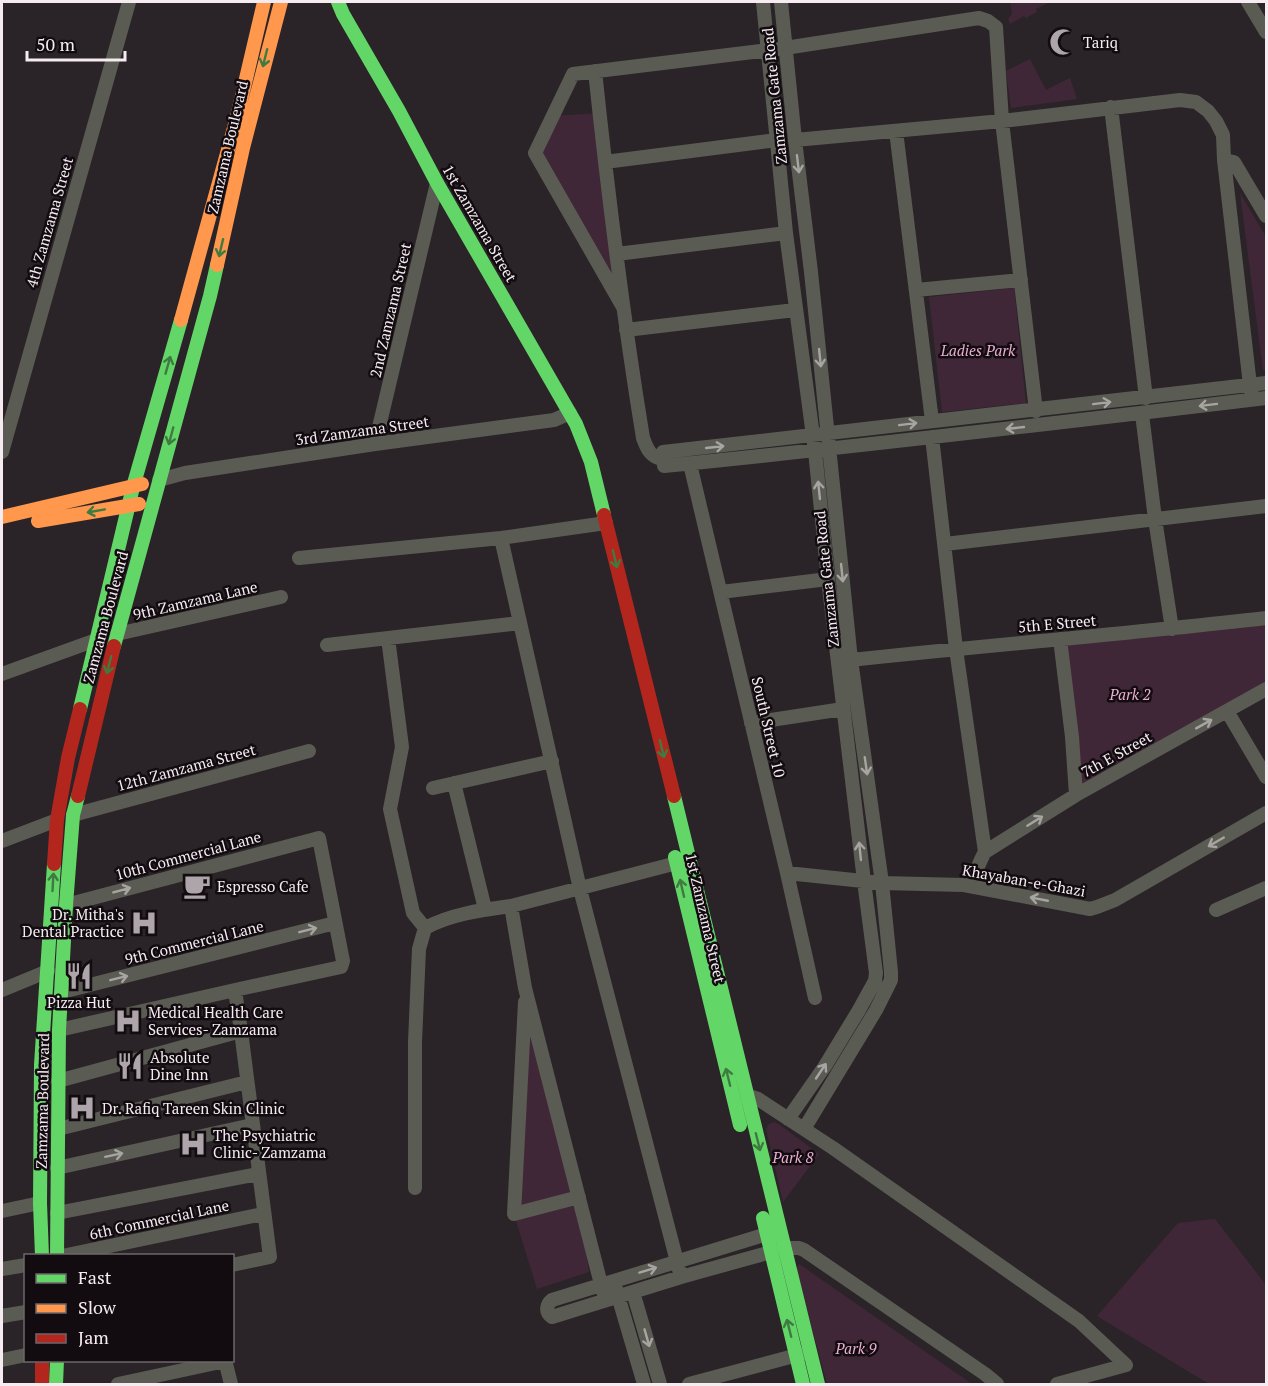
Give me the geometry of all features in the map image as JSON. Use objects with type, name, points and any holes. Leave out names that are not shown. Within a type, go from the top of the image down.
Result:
[{"type":"main road","name":"Zamzama Boulevard","points":[[42,1254],[41,1065],[57,820],[68,758],[133,487],[195,273],[237,117],[264,2]]},
{"type":"main road","name":"Zamzama Boulevard","points":[[57,1254],[59,1030],[73,815],[117,634],[210,296],[268,44],[281,2]]},
{"type":"main road","name":"1st Zamzama Street","points":[[338,2],[437,183],[570,413],[591,462],[581,472],[599,524],[616,606],[662,779],[803,1353],[818,1384]]},
{"type":"main road","points":[[2,517],[159,480]]},
{"type":"main road","points":[[2,528],[154,501]]},
{"type":"main road","name":"1st Zamzama Street","points":[[598,546],[599,524]]},
{"type":"main road","name":"1st Zamzama Street","points":[[606,578],[616,606]]},
{"type":"main road","name":"1st Zamzama Street","points":[[671,843],[699,928]]},
{"type":"main road","name":"1st Zamzama Street","points":[[740,1097],[744,1142]]},
{"type":"main road","name":"1st Zamzama Street","points":[[760,1205],[767,1234],[778,1250]]},
{"type":"main road","name":"1st Zamzama Street","points":[[803,1353],[803,1384]]},
{"type":"main road","points":[[42,1362],[42,1384]]},
{"type":"main road","points":[[56,1384],[57,1362]]},
{"type":"street","name":"4th Zamzama Street","points":[[2,452],[129,2]]},
{"type":"street","name":"Zamzama Gate Road","points":[[763,2],[795,310],[813,436],[822,450],[839,543],[851,660],[882,883],[891,972],[891,980],[876,1010],[804,1129]]},
{"type":"street","name":"Zamzama Gate Road","points":[[781,2],[827,434],[822,450],[824,544],[876,973],[875,981],[825,1066],[788,1119]]},
{"type":"street","points":[[1248,2],[1262,13],[1266,32]]},
{"type":"street","points":[[623,307],[535,153],[573,74],[785,48],[979,18],[996,27],[1002,121],[1036,411]]},
{"type":"street","points":[[595,71],[626,330],[643,438],[650,453],[658,459],[663,459]]},
{"type":"street","points":[[772,98],[790,95]]},
{"type":"street","points":[[795,140],[1002,121],[1180,100],[1196,102],[1208,111],[1223,135],[1250,386],[1260,399]]},
{"type":"street","points":[[1111,107],[1146,398]]},
{"type":"street","points":[[896,130],[932,422]]},
{"type":"street","points":[[605,162],[777,140]]},
{"type":"street","points":[[1224,160],[1234,162],[1266,216]]},
{"type":"street","name":"2nd Zamzama Street","points":[[375,444],[437,183]]},
{"type":"street","points":[[617,254],[786,233]]},
{"type":"street","points":[[791,273],[811,272]]},
{"type":"street","points":[[916,290],[1021,280]]},
{"type":"street","points":[[626,330],[795,310]]},
{"type":"street","points":[[1260,399],[1142,414],[981,424],[932,422],[663,452],[663,459],[664,466],[690,464],[932,438],[981,424],[1036,411],[1266,384]]},
{"type":"street","name":"3rd Zamzama Street","points":[[159,480],[185,472],[554,420],[570,413]]},
{"type":"street","points":[[1142,414],[1172,629]]},
{"type":"street","points":[[932,438],[956,649],[985,852],[977,872],[964,885]]},
{"type":"street","name":"South Street 10","points":[[690,464],[815,998]]},
{"type":"street","points":[[945,544],[1266,506]]},
{"type":"street","points":[[299,558],[501,538],[599,524]]},
{"type":"street","points":[[501,538],[580,889],[681,1277]]},
{"type":"street","points":[[824,544],[839,543]]},
{"type":"street","points":[[721,592],[828,579]]},
{"type":"street","name":"9th Zamzama Lane","points":[[117,634],[281,597]]},
{"type":"street","name":"5th E Street","points":[[851,660],[1266,618]]},
{"type":"street","points":[[327,645],[520,623]]},
{"type":"street","points":[[388,638],[402,747],[390,809],[413,913],[425,928]]},
{"type":"street","points":[[1060,639],[1076,795]]},
{"type":"street","points":[[2,674],[96,640]]},
{"type":"street","name":"7th E Street","points":[[985,852],[1076,795],[1266,689]]},
{"type":"street","points":[[751,723],[843,709]]},
{"type":"street","points":[[1227,711],[1266,777]]},
{"type":"street","name":"12th Zamzama Street","points":[[73,815],[309,751]]},
{"type":"street","points":[[433,788],[552,761]]},
{"type":"street","points":[[454,783],[485,909]]},
{"type":"street","name":"Khayaban-e-Ghazi","points":[[787,873],[882,883],[964,885],[1090,909],[1115,900],[1266,813]]},
{"type":"street","points":[[2,841],[57,820]]},
{"type":"street","name":"10th Commercial Lane","points":[[66,905],[319,838],[335,923]]},
{"type":"street","points":[[415,1188],[415,1042],[418,949],[425,928],[437,922],[485,909],[511,906],[677,863]]},
{"type":"street","points":[[1216,910],[1266,888]]},
{"type":"street","points":[[511,906],[525,988],[579,1197],[612,1298],[644,1384]]},
{"type":"street","points":[[59,1030],[341,967],[343,961],[335,923]]},
{"type":"street","name":"9th Commercial Lane","points":[[62,992],[335,923]]},
{"type":"street","points":[[2,990],[48,970]]},
{"type":"street","points":[[525,988],[514,1214],[579,1197]]},
{"type":"street","points":[[234,1265],[270,1257],[235,990]]},
{"type":"street","points":[[58,1081],[241,1031]]},
{"type":"street","points":[[58,1129],[247,1082]]},
{"type":"street","points":[[740,1097],[758,1099],[804,1129],[1079,1320],[1126,1365],[1057,1384]]},
{"type":"street","points":[[57,1168],[252,1125]]},
{"type":"street","points":[[57,1213],[258,1174]]},
{"type":"street","points":[[2,1211],[40,1203]]},
{"type":"street","name":"6th Commercial Lane","points":[[72,1254],[263,1214]]},
{"type":"street","points":[[767,1234],[552,1300],[547,1305],[548,1313],[552,1317],[681,1277],[778,1250],[799,1248],[997,1384]]},
{"type":"street","points":[[2,1269],[24,1264]]},
{"type":"street","points":[[633,1292],[660,1384]]},
{"type":"street","points":[[2,1316],[24,1312]]},
{"type":"street","points":[[689,1384],[803,1353]]},
{"type":"street","points":[[2,1360],[24,1355]]},
{"type":"street","points":[[117,1384],[220,1362]]},
{"type":"street","points":[[225,1362],[231,1384]]},
{"type":"green space","points":[[1010,2],[1050,2],[1036,9],[1037,12],[1010,24],[1008,19],[1012,14]]},
{"type":"green space","points":[[1030,59],[1046,90],[1070,78],[1077,99],[1011,108],[1006,71]]},
{"type":"green space","points":[[600,113],[623,307],[535,153],[553,116]]},
{"type":"green space","points":[[1240,193],[1266,237],[1266,370],[1263,370]]},
{"type":"green space","name":"Ladies Park","points":[[1014,288],[1026,403],[942,412],[929,297]]},
{"type":"green space","name":"Park 2","points":[[1266,617],[1266,690],[1076,795],[1060,639]]},
{"type":"green space","points":[[525,988],[579,1197],[589,1272],[537,1289],[514,1214]]},
{"type":"green space","name":"Park 8","points":[[774,1122],[819,1154],[783,1202],[766,1129]]},
{"type":"green space","points":[[1215,1219],[1266,1285],[1266,1384],[1209,1384],[1097,1316],[1178,1223]]},
{"type":"green space","name":"Park 9","points":[[799,1264],[972,1384],[827,1384],[796,1269]]},
{"type":"traffic: fast","points":[[338,2],[437,183],[576,424],[591,462],[604,515]]},
{"type":"traffic: fast","points":[[114,646],[217,265]]},
{"type":"traffic: fast","points":[[80,709],[133,487],[181,320]]},
{"type":"traffic: fast","points":[[57,1254],[59,1030],[73,815],[78,796]]},
{"type":"traffic: fast","points":[[674,796],[818,1384]]},
{"type":"traffic: fast","points":[[675,857],[740,1125]]},
{"type":"traffic: fast","points":[[42,1254],[41,1065],[54,864]]},
{"type":"traffic: fast","points":[[763,1218],[803,1384]]},
{"type":"traffic: fast","points":[[56,1384],[57,1362]]},
{"type":"traffic: slow","points":[[181,320],[237,117],[264,2]]},
{"type":"traffic: slow","points":[[217,265],[243,148],[281,2]]},
{"type":"traffic: slow","points":[[2,517],[142,484]]},
{"type":"traffic: slow","points":[[38,521],[139,504]]},
{"type":"traffic: jam","points":[[604,515],[674,796]]},
{"type":"traffic: jam","points":[[78,796],[114,646]]},
{"type":"traffic: jam","points":[[54,864],[57,820],[68,758],[80,709]]},
{"type":"traffic: jam","points":[[42,1362],[42,1384]]},
{"type":"place","name":"Tariq","points":[[1063,42]]},
{"type":"place","name":"Espresso Cafe","points":[[197,886]]},
{"type":"place","name":"Dr. Mitha's Dental Practice","points":[[144,923]]},
{"type":"place","name":"Pizza Hut","points":[[79,976]]},
{"type":"place","name":"Medical Health Care Services- Zamzama","points":[[128,1021]]},
{"type":"place","name":"Absolute Dine Inn","points":[[130,1066]]},
{"type":"place","name":"Dr. Rafiq Tareen Skin Clinic","points":[[82,1108]]},
{"type":"place","name":"The Psychiatric Clinic- Zamzama","points":[[193,1144]]}]
